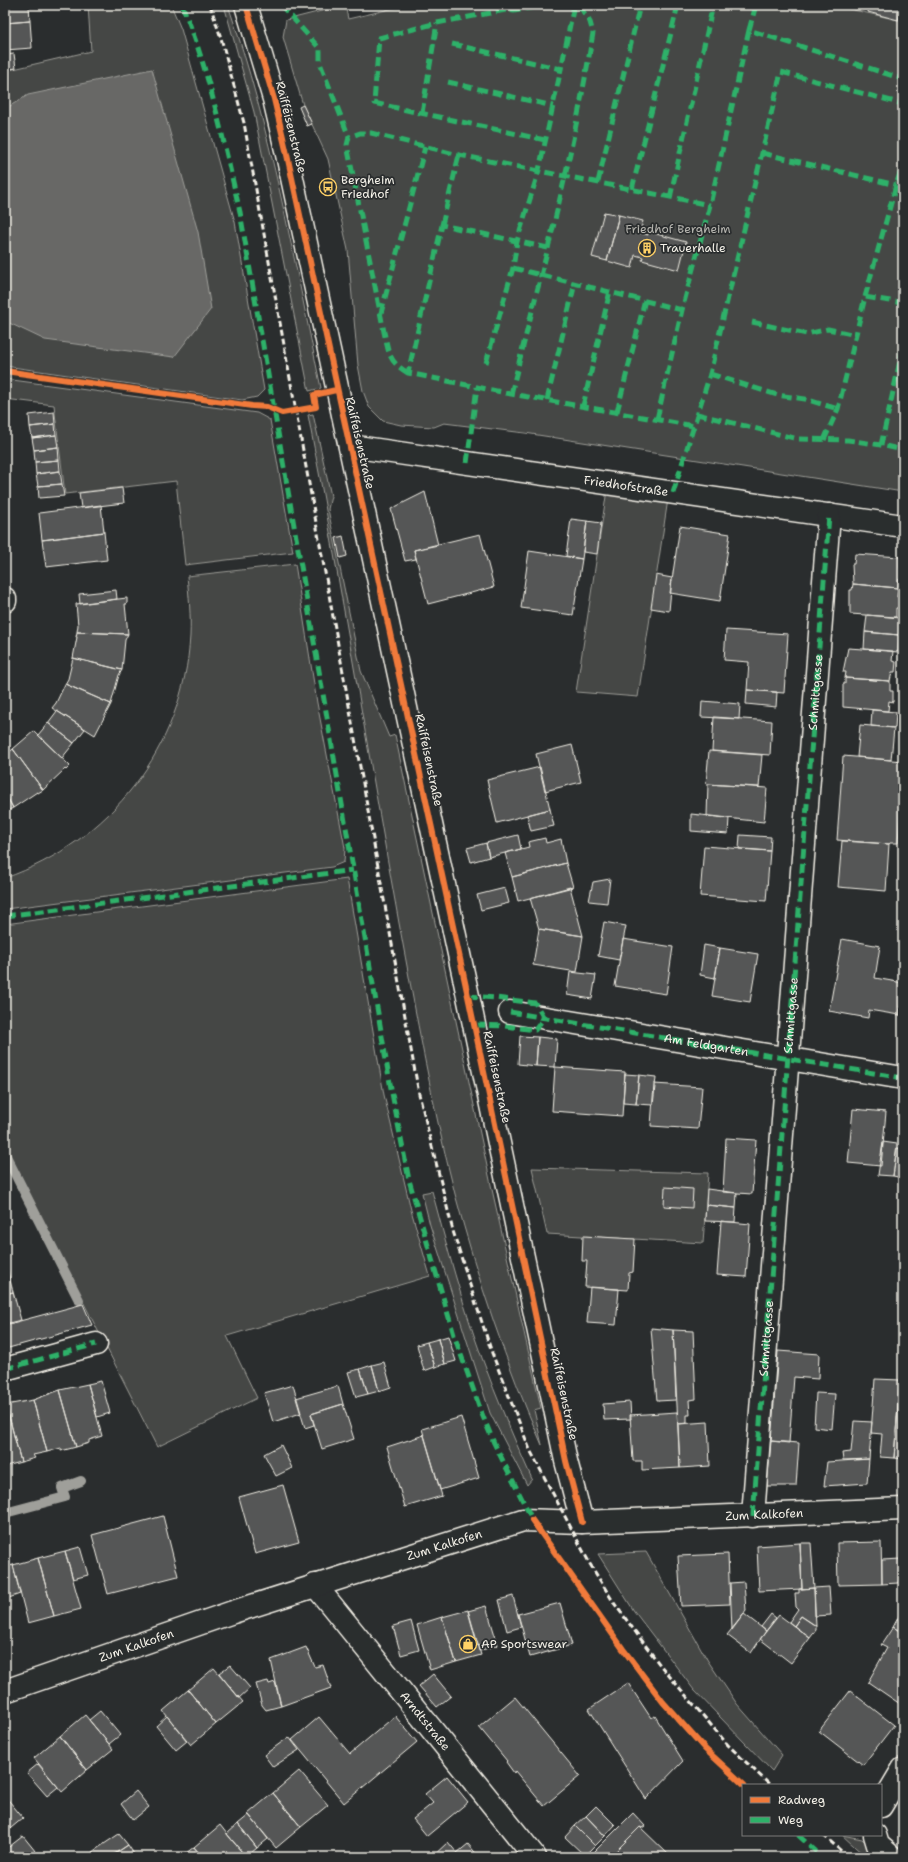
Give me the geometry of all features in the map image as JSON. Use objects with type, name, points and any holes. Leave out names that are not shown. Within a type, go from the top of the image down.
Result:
[{"type":"street","name":"Raiffeisenstraße","points":[[248,6],[286,150],[336,390],[350,446],[566,1461],[582,1522]]},
{"type":"street","name":"Friedhofstraße","points":[[350,446],[903,526]]},
{"type":"street","name":"Schmittgasse","points":[[753,1516],[829,515]]},
{"type":"street","name":"Am Feldgarten","points":[[510,1012],[787,1060],[903,1078]]},
{"type":"street","points":[[5,1369],[96,1344]]},
{"type":"street","name":"Zum Kalkofen","points":[[5,1691],[315,1586],[522,1520],[582,1522],[903,1509]]},
{"type":"street","name":"Arndtstraße","points":[[315,1586],[535,1857]]},
{"type":"street","points":[[882,1804],[903,1769]]},
{"type":"street","points":[[875,1836],[878,1845],[892,1857]]},
{"type":"green space","points":[[88,5],[171,5],[181,29],[235,222],[264,390],[257,397],[242,400],[5,366],[5,71],[91,51]]},
{"type":"green space","points":[[224,5],[228,5],[257,99],[291,243],[321,388],[309,391],[254,112]]},
{"type":"green space","name":"Friedhof Bergheim","points":[[345,5],[348,19],[407,5],[831,5],[903,21],[903,492],[525,433],[444,423],[434,427],[401,425],[383,421],[369,407],[363,391],[358,365],[348,250],[328,159],[303,105],[283,37],[286,20]]},
{"type":"green space","points":[[5,379],[257,413],[270,420],[293,552],[185,565],[176,481],[65,494],[54,405],[5,399]]},
{"type":"green space","points":[[313,414],[331,496],[328,509],[361,671],[389,737],[395,735],[491,1185],[541,1408],[534,1410],[542,1445],[516,1384],[483,1290],[455,1194],[439,1127],[399,923],[332,542],[308,415]]},
{"type":"green space","points":[[607,490],[668,499],[638,697],[576,692]]},
{"type":"green space","points":[[295,564],[317,703],[345,848],[344,862],[332,867],[5,909],[5,878],[43,862],[77,841],[108,815],[135,785],[157,752],[173,716],[185,677],[190,636],[190,606],[187,576]]},
{"type":"green space","points":[[347,879],[384,1095],[411,1210],[430,1276],[227,1336],[257,1398],[157,1447],[5,1148],[5,924]]},
{"type":"green space","points":[[532,1168],[708,1173],[703,1243],[547,1234]]},
{"type":"green space","points":[[432,1191],[468,1317],[500,1404],[532,1479],[527,1485],[490,1413],[430,1225],[422,1193]]},
{"type":"green space","points":[[646,1552],[708,1661],[737,1704],[782,1755],[772,1771],[694,1690],[634,1611],[598,1554]]},
{"type":"green space","points":[[843,1836],[862,1839],[883,1857],[866,1857]]},
{"type":"shaded area","points":[[152,69],[198,232],[211,309],[174,357],[45,340],[5,321],[5,109],[28,95]]},
{"type":"building","points":[[5,5],[29,5],[30,21],[5,23]]},
{"type":"building","points":[[869,5],[902,5],[898,20],[868,12]]},
{"type":"building","points":[[30,21],[32,48],[5,50],[5,23]]},
{"type":"building","points":[[14,54],[16,68],[5,70],[5,55]]},
{"type":"building","points":[[303,105],[312,124],[307,126],[299,107]]},
{"type":"building","points":[[604,212],[619,215],[607,261],[592,257]]},
{"type":"building","name":"Trauerhalle","points":[[619,215],[643,221],[640,233],[648,235],[649,232],[686,242],[679,270],[642,260],[643,257],[635,255],[632,268],[607,261]]},
{"type":"building","points":[[54,412],[55,424],[30,427],[29,415]]},
{"type":"building","points":[[55,424],[56,435],[32,438],[30,427]]},
{"type":"building","points":[[56,435],[58,447],[34,450],[32,438]]},
{"type":"building","points":[[58,447],[59,460],[35,462],[34,450]]},
{"type":"building","points":[[59,460],[60,471],[36,474],[35,462]]},
{"type":"building","points":[[60,471],[62,484],[38,486],[36,474]]},
{"type":"building","points":[[62,484],[64,496],[39,498],[38,486]]},
{"type":"building","points":[[122,488],[124,503],[81,508],[79,493]]},
{"type":"building","points":[[425,492],[438,545],[414,550],[416,559],[405,561],[391,509]]},
{"type":"building","points":[[101,505],[104,532],[42,540],[39,513]]},
{"type":"building","points":[[571,519],[587,521],[582,559],[566,556]]},
{"type":"building","points":[[587,521],[601,523],[597,554],[583,552]]},
{"type":"building","points":[[680,526],[730,534],[720,601],[670,593]]},
{"type":"building","points":[[104,532],[107,560],[46,567],[42,540]]},
{"type":"building","points":[[480,534],[494,587],[428,604],[414,550]]},
{"type":"building","points":[[343,536],[347,556],[340,558],[336,538]]},
{"type":"building","points":[[529,551],[582,559],[573,615],[521,608]]},
{"type":"building","points":[[855,554],[900,557],[902,579],[899,579],[898,588],[853,584],[852,564],[854,564]]},
{"type":"building","points":[[656,575],[672,578],[669,611],[651,608]]},
{"type":"building","points":[[853,584],[898,588],[897,597],[900,597],[900,608],[896,608],[896,617],[850,614],[850,590],[852,590]]},
{"type":"building","points":[[116,590],[117,599],[80,604],[79,594]]},
{"type":"building","points":[[127,598],[127,604],[125,604],[128,634],[77,632],[78,625],[76,604]]},
{"type":"building","points":[[867,615],[900,618],[899,635],[865,632]]},
{"type":"building","points":[[726,630],[788,634],[784,693],[747,690],[749,662],[724,660]]},
{"type":"building","points":[[77,632],[128,634],[125,640],[122,670],[73,658]]},
{"type":"building","points":[[865,632],[899,635],[898,652],[864,649]]},
{"type":"building","points":[[848,648],[893,651],[892,661],[896,662],[895,672],[892,672],[890,681],[845,678],[846,672],[843,672]]},
{"type":"building","points":[[73,658],[122,670],[119,675],[111,704],[65,684],[68,679]]},
{"type":"building","points":[[845,678],[890,681],[890,691],[893,691],[893,702],[889,701],[888,711],[843,707],[843,684],[845,684]]},
{"type":"building","points":[[65,684],[111,704],[95,735],[52,708]]},
{"type":"building","points":[[747,690],[777,692],[776,707],[746,704]]},
{"type":"building","points":[[702,701],[740,704],[739,719],[701,717]]},
{"type":"building","points":[[872,710],[896,712],[895,728],[871,726]]},
{"type":"building","points":[[57,711],[85,729],[74,743],[48,723]]},
{"type":"building","points":[[714,717],[772,721],[770,755],[712,751]]},
{"type":"building","points":[[48,723],[74,743],[62,758],[38,735]]},
{"type":"building","points":[[860,725],[894,728],[891,760],[857,757]]},
{"type":"building","points":[[34,731],[70,766],[43,790],[13,749]]},
{"type":"building","points":[[572,745],[581,782],[545,791],[536,754]]},
{"type":"building","points":[[13,749],[43,790],[38,793],[37,792],[13,808],[5,793],[5,756]]},
{"type":"building","points":[[709,751],[762,755],[759,787],[706,784]]},
{"type":"building","points":[[843,756],[903,761],[898,843],[889,844],[837,840]]},
{"type":"building","points":[[540,767],[550,809],[497,823],[487,780]]},
{"type":"building","points":[[708,784],[767,788],[764,822],[707,816]]},
{"type":"building","points":[[5,793],[13,808],[7,811],[5,810]]},
{"type":"building","points":[[550,809],[554,826],[531,831],[527,815]]},
{"type":"building","points":[[691,814],[729,818],[728,834],[691,831]]},
{"type":"building","points":[[518,835],[521,849],[489,857],[486,843]]},
{"type":"building","points":[[740,835],[771,837],[770,851],[739,849]]},
{"type":"building","points":[[545,838],[546,843],[561,839],[566,863],[512,877],[505,853],[529,847],[528,842]]},
{"type":"building","points":[[842,841],[889,844],[886,891],[838,887]]},
{"type":"building","points":[[486,843],[489,857],[471,862],[467,848]]},
{"type":"building","points":[[704,846],[770,851],[766,901],[700,896]]},
{"type":"building","points":[[566,863],[573,887],[518,901],[512,877]]},
{"type":"building","points":[[610,879],[607,903],[589,901],[593,882]]},
{"type":"building","points":[[570,887],[583,936],[539,929],[530,898]]},
{"type":"building","points":[[505,888],[509,903],[481,910],[477,895]]},
{"type":"building","points":[[604,922],[626,926],[619,960],[598,956]]},
{"type":"building","points":[[539,929],[583,936],[577,972],[533,965]]},
{"type":"building","points":[[623,939],[673,947],[666,994],[615,986]]},
{"type":"building","points":[[842,939],[880,946],[875,978],[903,983],[899,1015],[869,1010],[868,1018],[829,1011]]},
{"type":"building","points":[[704,945],[720,948],[715,978],[700,975]]},
{"type":"building","points":[[720,948],[758,954],[750,1002],[712,996]]},
{"type":"building","points":[[570,972],[596,975],[592,999],[567,995]]},
{"type":"building","points":[[903,991],[903,1016],[899,1015]]},
{"type":"building","points":[[520,1036],[538,1037],[536,1066],[518,1064]]},
{"type":"building","points":[[538,1037],[557,1039],[555,1067],[536,1066]]},
{"type":"building","points":[[555,1067],[625,1072],[622,1116],[552,1111]]},
{"type":"building","points":[[625,1074],[639,1075],[636,1104],[623,1103]]},
{"type":"building","points":[[639,1075],[656,1077],[653,1105],[636,1104]]},
{"type":"building","points":[[654,1084],[702,1087],[698,1129],[651,1126]]},
{"type":"building","points":[[853,1109],[886,1112],[881,1166],[848,1163]]},
{"type":"building","points":[[726,1138],[756,1140],[752,1194],[723,1192]]},
{"type":"building","points":[[883,1142],[897,1144],[893,1176],[878,1175]]},
{"type":"building","points":[[897,1148],[903,1149],[903,1178],[893,1176]]},
{"type":"building","points":[[665,1187],[693,1189],[692,1208],[664,1206]]},
{"type":"building","points":[[707,1189],[737,1193],[736,1208],[706,1205]]},
{"type":"building","points":[[706,1205],[736,1208],[735,1222],[705,1221]]},
{"type":"building","points":[[721,1221],[750,1224],[746,1277],[717,1275]]},
{"type":"building","points":[[583,1236],[635,1239],[633,1272],[629,1273],[628,1290],[585,1287],[587,1261],[582,1261]]},
{"type":"building","points":[[6,1264],[13,1292],[5,1294],[5,1265]]},
{"type":"building","points":[[590,1287],[619,1289],[616,1325],[587,1323]]},
{"type":"building","points":[[13,1292],[21,1320],[5,1324],[5,1294]]},
{"type":"building","points":[[83,1304],[92,1325],[5,1349],[5,1325]]},
{"type":"building","points":[[651,1328],[673,1330],[676,1400],[657,1401]]},
{"type":"building","points":[[673,1330],[693,1331],[696,1399],[689,1400],[690,1415],[687,1415],[687,1423],[678,1424]]},
{"type":"building","points":[[448,1336],[456,1361],[445,1364],[438,1339]]},
{"type":"building","points":[[438,1339],[445,1364],[435,1367],[427,1342]]},
{"type":"building","points":[[427,1342],[435,1367],[424,1371],[417,1345]]},
{"type":"building","points":[[778,1351],[819,1354],[818,1379],[794,1377],[789,1443],[771,1441]]},
{"type":"building","points":[[384,1362],[391,1387],[379,1391],[372,1365]]},
{"type":"building","points":[[372,1365],[379,1391],[368,1394],[360,1369]]},
{"type":"building","points":[[360,1369],[368,1394],[356,1397],[348,1372]]},
{"type":"building","points":[[875,1379],[900,1380],[894,1458],[880,1457],[882,1434],[871,1433]]},
{"type":"building","points":[[900,1380],[903,1381],[903,1459],[894,1458]]},
{"type":"building","points":[[101,1381],[110,1413],[97,1417],[88,1384]]},
{"type":"building","points":[[88,1384],[102,1436],[89,1440],[89,1443],[76,1447],[60,1390]]},
{"type":"building","points":[[293,1385],[301,1413],[273,1422],[264,1393]]},
{"type":"building","points":[[338,1386],[343,1404],[311,1414],[314,1425],[305,1428],[296,1398]]},
{"type":"building","points":[[60,1390],[76,1447],[61,1451],[61,1448],[47,1452],[33,1400]]},
{"type":"building","points":[[816,1393],[835,1394],[832,1429],[814,1427]]},
{"type":"building","points":[[33,1400],[47,1452],[33,1455],[35,1458],[21,1462],[6,1405]]},
{"type":"building","points":[[630,1402],[631,1419],[604,1420],[603,1404]]},
{"type":"building","points":[[343,1404],[354,1439],[322,1449],[311,1414]]},
{"type":"building","points":[[6,1405],[21,1462],[6,1466],[5,1463]]},
{"type":"building","points":[[677,1412],[680,1468],[642,1470],[642,1461],[633,1461],[630,1415]]},
{"type":"building","points":[[461,1417],[479,1478],[440,1490],[422,1429]]},
{"type":"building","points":[[854,1421],[872,1422],[869,1459],[843,1460],[842,1453],[851,1452]]},
{"type":"building","points":[[708,1422],[710,1466],[680,1468],[678,1424]]},
{"type":"building","points":[[424,1435],[442,1496],[405,1507],[387,1447]]},
{"type":"building","points":[[771,1441],[799,1443],[796,1486],[767,1486]]},
{"type":"building","points":[[281,1445],[292,1468],[276,1476],[264,1454]]},
{"type":"building","points":[[869,1459],[867,1483],[824,1486],[827,1462]]},
{"type":"building","points":[[283,1485],[299,1542],[255,1554],[239,1497]]},
{"type":"building","points":[[163,1516],[178,1576],[108,1594],[92,1535]]},
{"type":"building","points":[[881,1542],[882,1584],[838,1585],[837,1543]]},
{"type":"building","points":[[800,1543],[802,1589],[759,1591],[757,1546]]},
{"type":"building","points":[[800,1543],[811,1543],[814,1588],[802,1589]]},
{"type":"building","points":[[80,1547],[88,1575],[73,1579],[65,1551]]},
{"type":"building","points":[[65,1551],[81,1609],[54,1616],[38,1558]]},
{"type":"building","points":[[728,1554],[730,1604],[681,1606],[678,1556]]},
{"type":"building","points":[[38,1558],[54,1616],[28,1623],[13,1565]]},
{"type":"building","points":[[901,1559],[901,1577],[898,1583],[882,1584],[882,1560]]},
{"type":"building","points":[[13,1565],[20,1594],[6,1599],[5,1567]]},
{"type":"building","points":[[744,1582],[746,1611],[732,1630],[730,1583]]},
{"type":"building","points":[[829,1587],[831,1615],[815,1616],[814,1588]]},
{"type":"building","points":[[814,1588],[816,1626],[801,1616],[794,1626],[789,1622],[798,1609],[796,1607],[795,1593],[799,1593],[799,1589]]},
{"type":"building","points":[[513,1596],[521,1627],[507,1631],[499,1600]]},
{"type":"building","points":[[560,1603],[572,1645],[530,1657],[518,1614]]},
{"type":"building","points":[[486,1606],[498,1645],[479,1651],[468,1611]]},
{"type":"building","points":[[903,1609],[903,1633],[893,1627]]},
{"type":"building","points":[[468,1610],[481,1655],[456,1662],[442,1617]]},
{"type":"building","points":[[744,1614],[766,1631],[751,1653],[727,1635]]},
{"type":"building","points":[[771,1614],[776,1618],[766,1631],[761,1627]]},
{"type":"building","points":[[779,1615],[810,1638],[791,1663],[760,1639]]},
{"type":"building","points":[[801,1616],[816,1626],[816,1630],[810,1638],[794,1626]]},
{"type":"building","points":[[442,1617],[456,1662],[430,1670],[417,1625]]},
{"type":"building","points":[[411,1621],[419,1650],[401,1655],[393,1626]]},
{"type":"building","points":[[893,1627],[903,1633],[903,1706],[868,1682],[887,1648],[881,1645]]},
{"type":"building","points":[[306,1647],[315,1667],[323,1665],[331,1688],[281,1706],[271,1660]]},
{"type":"building","points":[[230,1665],[250,1688],[239,1698],[219,1673]]},
{"type":"building","points":[[214,1668],[243,1702],[216,1724],[188,1690]]},
{"type":"building","points":[[433,1674],[451,1696],[437,1707],[419,1686]]},
{"type":"building","points":[[268,1681],[269,1684],[275,1682],[281,1706],[266,1710],[262,1705],[256,1684]]},
{"type":"building","points":[[628,1683],[651,1718],[655,1716],[683,1761],[646,1799],[589,1709]]},
{"type":"building","points":[[188,1690],[216,1724],[191,1745],[163,1711]]},
{"type":"building","points":[[850,1691],[894,1725],[863,1765],[819,1731]]},
{"type":"building","points":[[515,1697],[580,1776],[544,1806],[515,1771],[514,1773],[506,1762],[507,1761],[479,1727]]},
{"type":"building","points":[[100,1711],[120,1735],[109,1744],[89,1720]]},
{"type":"building","points":[[85,1715],[113,1749],[87,1770],[60,1736]]},
{"type":"building","points":[[167,1716],[187,1741],[176,1750],[156,1726]]},
{"type":"building","points":[[395,1716],[417,1742],[344,1803],[292,1740],[319,1717],[350,1754]]},
{"type":"building","points":[[60,1736],[87,1770],[62,1792],[34,1758]]},
{"type":"building","points":[[289,1737],[299,1750],[273,1767],[264,1755]]},
{"type":"building","points":[[38,1764],[58,1787],[47,1796],[27,1773]]},
{"type":"building","points":[[299,1771],[328,1805],[301,1827],[273,1793]]},
{"type":"building","points":[[447,1776],[468,1802],[427,1836],[413,1819],[433,1803],[425,1794]]},
{"type":"building","points":[[136,1791],[149,1807],[133,1820],[121,1804]]},
{"type":"building","points":[[273,1793],[301,1827],[276,1848],[248,1814]]},
{"type":"building","points":[[5,1796],[23,1818],[5,1833]]},
{"type":"building","points":[[596,1806],[615,1825],[605,1836],[586,1816]]},
{"type":"building","points":[[633,1813],[645,1826],[642,1828],[640,1827],[610,1857],[595,1857],[592,1854]]},
{"type":"building","points":[[249,1815],[268,1839],[257,1848],[238,1824]]},
{"type":"building","points":[[586,1816],[605,1836],[595,1846],[575,1826]]},
{"type":"building","points":[[238,1824],[257,1848],[246,1857],[227,1834]]},
{"type":"building","points":[[220,1825],[246,1857],[202,1857],[194,1847]]},
{"type":"building","points":[[575,1826],[595,1846],[585,1856],[565,1837]]},
{"type":"building","points":[[640,1827],[668,1854],[666,1857],[610,1857]]},
{"type":"building","points":[[119,1834],[128,1845],[110,1857],[97,1857],[92,1852]]},
{"type":"building","points":[[23,1836],[40,1857],[5,1857],[5,1850]]},
{"type":"building","points":[[448,1842],[457,1853],[451,1857],[432,1857]]},
{"type":"building","points":[[468,1844],[479,1857],[451,1857],[457,1853]]},
{"type":"building","points":[[128,1845],[136,1857],[110,1857]]},
{"type":"building","points":[[194,1847],[202,1857],[181,1857]]},
{"type":"waterway","points":[[5,1154],[79,1300]]},
{"type":"waterway","points":[[5,1513],[65,1497],[62,1488],[81,1481]]},
{"type":"railway","points":[[210,5],[221,38],[244,123],[419,1094],[453,1231],[492,1353],[530,1450],[590,1564],[614,1603],[660,1665],[728,1745],[769,1784]]},
{"type":"railway","points":[[824,1836],[848,1857]]},
{"type":"marked path","points":[[182,5],[192,29],[208,81],[222,133],[240,212],[390,1083],[409,1180],[454,1335],[482,1414],[494,1443],[534,1523]]},
{"type":"marked path","points":[[281,5],[320,49],[320,63],[349,137]]},
{"type":"marked path","points":[[545,140],[374,103],[379,38],[437,23],[506,10],[514,11],[547,5]]},
{"type":"marked path","points":[[452,44],[561,69],[574,5]]},
{"type":"marked path","points":[[548,248],[573,140],[593,33],[590,22],[579,5]]},
{"type":"marked path","points":[[598,182],[640,5]]},
{"type":"marked path","points":[[632,189],[678,5]]},
{"type":"marked path","points":[[670,198],[713,5]]},
{"type":"marked path","points":[[749,30],[756,5]]},
{"type":"marked path","points":[[422,113],[437,23]]},
{"type":"marked path","points":[[657,419],[682,310],[710,205],[749,30],[903,79]]},
{"type":"marked path","points":[[486,363],[513,268],[517,241],[539,170],[561,69]]},
{"type":"marked path","points":[[673,493],[710,374],[781,72],[903,104]]},
{"type":"marked path","points":[[448,82],[553,106]]},
{"type":"marked path","points":[[408,373],[401,369],[393,360],[387,346],[347,145],[349,137],[360,133],[371,133],[459,155],[710,205]]},
{"type":"marked path","points":[[381,313],[425,147]]},
{"type":"marked path","points":[[762,153],[896,185]]},
{"type":"marked path","points":[[442,225],[459,155]]},
{"type":"marked path","points":[[865,297],[903,165]]},
{"type":"marked path","points":[[511,394],[548,248],[442,225],[408,373],[511,394],[694,426]]},
{"type":"marked path","points":[[513,268],[682,310]]},
{"type":"marked path","points":[[547,400],[575,283]]},
{"type":"marked path","points":[[583,406],[610,291]]},
{"type":"marked path","points":[[824,440],[838,409],[865,297],[903,303]]},
{"type":"marked path","points":[[617,412],[645,300]]},
{"type":"marked path","points":[[752,322],[807,334],[828,329],[856,335]]},
{"type":"marked path","points":[[903,348],[881,445],[903,450]]},
{"type":"marked path","points":[[710,374],[777,395],[805,399],[838,409]]},
{"type":"marked path","points":[[467,463],[477,387]]},
{"type":"marked path","points":[[697,414],[798,439],[848,440],[881,445]]},
{"type":"marked path","points":[[753,1516],[829,515]]},
{"type":"marked path","points":[[5,916],[353,870]]},
{"type":"marked path","points":[[468,996],[535,1003],[544,1018],[535,1030],[505,1026],[474,1025]]},
{"type":"marked path","points":[[510,1012],[903,1078]]},
{"type":"marked path","points":[[5,1369],[96,1344]]},
{"type":"marked path","points":[[799,1836],[822,1857]]},
{"type":"cycle path","points":[[246,5],[274,99],[286,150],[468,996],[566,1461],[582,1522]]},
{"type":"cycle path","points":[[5,371],[267,407],[282,413],[316,407],[314,395],[336,390]]},
{"type":"cycle path","points":[[532,1520],[623,1649],[663,1702],[705,1749],[743,1784]]},
{"type":"place","name":"Bergheim Friedhof","points":[[328,187]]},
{"type":"place","name":"Trauerhalle","points":[[647,248]]},
{"type":"place","name":"AP Sportswear","points":[[468,1644]]}]
